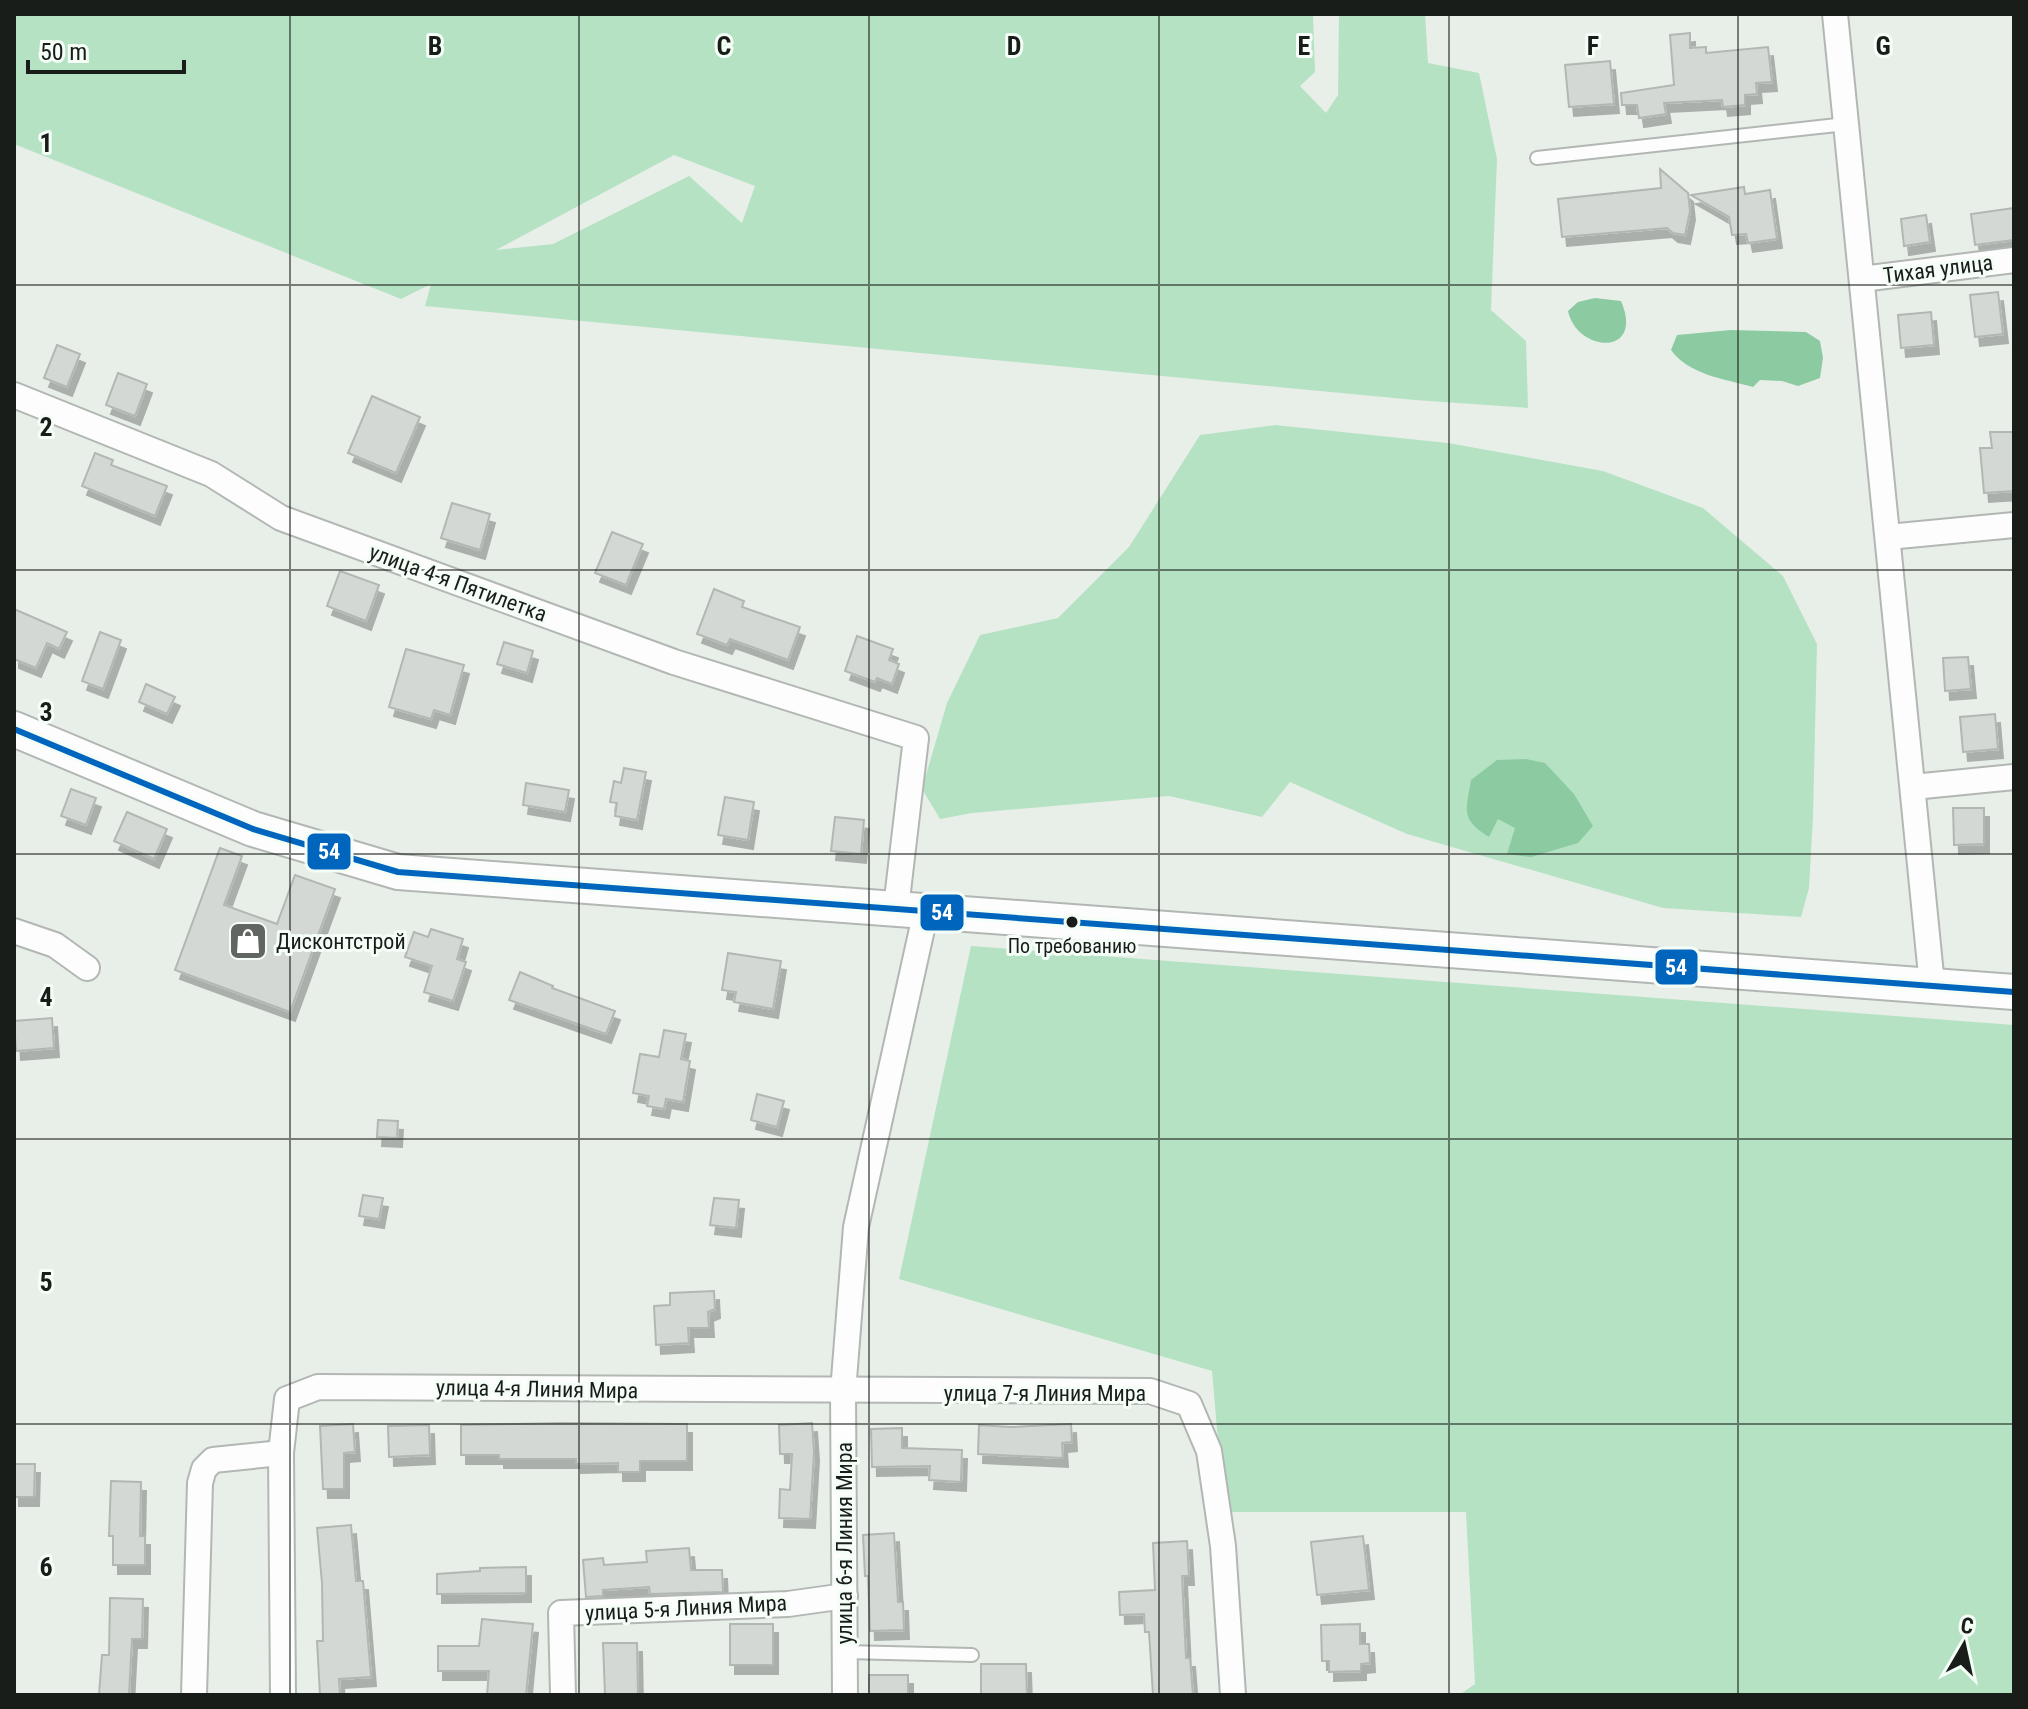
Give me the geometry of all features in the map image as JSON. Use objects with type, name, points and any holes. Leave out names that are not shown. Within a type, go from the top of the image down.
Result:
[{"type":"main road","points":[[14,729],[253,829],[398,872],[2014,992]]},
{"type":"street","points":[[1835,14],[1932,985]]},
{"type":"street","name":"Тихая улица","points":[[1862,279],[2014,260]]},
{"type":"street","name":"улица 4-я Пятилетка","points":[[14,395],[211,474],[281,518],[674,662],[916,738]]},
{"type":"street","points":[[1888,537],[2014,525]]},
{"type":"street","name":"улица 6-я Линия Мира","points":[[845,1695],[843,1392],[856,1227],[911,910],[916,738]]},
{"type":"street","points":[[1913,787],[2014,777]]},
{"type":"street","points":[[14,931],[55,945],[87,968]]},
{"type":"street","name":"улица 4-я Линия Мира","points":[[283,1695],[281,1453],[287,1399],[318,1387],[843,1392]]},
{"type":"street","name":"улица 7-я Линия Мира","points":[[843,1392],[1150,1391],[1189,1404],[1209,1451],[1223,1546],[1233,1695]]},
{"type":"street","points":[[194,1695],[200,1483],[204,1469],[213,1460],[281,1453]]},
{"type":"street","name":"улица 5-я Линия Мира","points":[[563,1695],[561,1613],[788,1604],[845,1596]]},
{"type":"lane","points":[[1537,158],[1846,124]]},
{"type":"lane","points":[[845,1652],[972,1655]]},
{"type":"shaded area","points":[[14,14],[1313,14],[1315,72],[1300,86],[1326,113],[1338,95],[1339,14],[1425,14],[1428,63],[1479,73],[1497,159],[1491,310],[1526,341],[1528,408],[1415,400],[425,306],[431,284],[401,299],[14,144]],"holes":[[[674,155],[755,186],[742,223],[689,176],[553,244],[496,250]]]},
{"type":"shaded area","points":[[1595,298],[1621,301],[1626,319],[1624,332],[1617,340],[1607,343],[1595,341],[1583,335],[1574,325],[1568,311],[1578,302]]},
{"type":"shaded area","points":[[1731,330],[1806,332],[1820,341],[1823,358],[1820,378],[1798,386],[1782,381],[1760,380],[1753,387],[1697,371],[1671,350],[1677,335]]},
{"type":"shaded area","points":[[1275,425],[1448,443],[1603,471],[1703,508],[1783,576],[1817,644],[1809,888],[1801,917],[1663,908],[1407,834],[1290,782],[1262,817],[1169,796],[972,813],[940,819],[922,789],[947,703],[980,635],[1058,618],[1129,547],[1200,435]]},
{"type":"shaded area","points":[[1526,759],[1545,763],[1574,794],[1593,826],[1578,843],[1531,857],[1507,854],[1515,828],[1498,819],[1489,837],[1469,819],[1467,807],[1471,780],[1497,760]]},
{"type":"shaded area","points":[[971,946],[2014,1025],[2014,1695],[1459,1695],[1475,1684],[1466,1512],[1224,1512],[1212,1371],[899,1279]]},
{"type":"building","points":[[1690,33],[1690,48],[1706,47],[1706,53],[1768,47],[1772,82],[1756,83],[1757,94],[1745,95],[1745,105],[1723,107],[1722,100],[1664,103],[1666,114],[1639,118],[1637,105],[1622,105],[1621,93],[1674,85],[1670,35]]},
{"type":"building","points":[[1610,61],[1614,104],[1569,107],[1565,65]]},
{"type":"building","points":[[1660,169],[1688,193],[1690,211],[1685,235],[1673,233],[1667,228],[1562,237],[1558,199],[1661,188]]},
{"type":"building","points":[[1744,187],[1745,194],[1770,190],[1777,239],[1748,243],[1746,234],[1732,235],[1729,217],[1691,195]]},
{"type":"building","points":[[2014,208],[2014,240],[1975,245],[1971,214]]},
{"type":"building","points":[[1926,215],[1930,242],[1904,246],[1901,219]]},
{"type":"building","points":[[1998,292],[2003,334],[1975,337],[1970,295]]},
{"type":"building","points":[[1931,312],[1934,345],[1901,348],[1898,315]]},
{"type":"building","points":[[57,345],[80,354],[67,387],[44,378]]},
{"type":"building","points":[[118,373],[147,384],[135,416],[106,405]]},
{"type":"building","points":[[372,396],[420,417],[396,473],[348,453]]},
{"type":"building","points":[[1990,432],[2014,432],[2014,491],[1984,493],[1980,448],[1992,448]]},
{"type":"building","points":[[95,453],[113,460],[111,465],[167,486],[155,516],[82,486]]},
{"type":"building","points":[[452,503],[490,514],[480,550],[441,538]]},
{"type":"building","points":[[612,532],[643,544],[626,585],[595,573]]},
{"type":"building","points":[[340,571],[379,585],[366,621],[327,606]]},
{"type":"building","points":[[714,589],[744,601],[742,607],[800,627],[788,660],[730,639],[727,645],[697,634]]},
{"type":"building","points":[[14,609],[67,632],[59,649],[47,643],[36,668],[14,659]]},
{"type":"building","points":[[100,632],[121,640],[103,689],[82,681]]},
{"type":"building","points":[[857,636],[893,649],[889,660],[899,664],[892,684],[877,678],[875,682],[845,671]]},
{"type":"building","points":[[504,642],[533,651],[527,673],[497,664]]},
{"type":"building","points":[[406,649],[464,665],[450,715],[434,710],[431,719],[389,707]]},
{"type":"building","points":[[1968,657],[1971,689],[1945,691],[1943,658]]},
{"type":"building","points":[[146,684],[175,697],[167,714],[139,702]]},
{"type":"building","points":[[1995,714],[1998,749],[1963,752],[1960,717]]},
{"type":"building","points":[[624,768],[646,772],[637,820],[615,816],[617,803],[610,802],[614,781],[621,783]]},
{"type":"building","points":[[526,783],[569,790],[565,812],[523,805]]},
{"type":"building","points":[[71,789],[96,798],[86,825],[61,816]]},
{"type":"building","points":[[725,797],[754,802],[748,840],[718,835]]},
{"type":"building","points":[[1953,808],[1984,808],[1984,844],[1954,845]]},
{"type":"building","points":[[127,812],[167,829],[154,859],[114,841]]},
{"type":"building","points":[[835,817],[864,820],[861,854],[831,851]]},
{"type":"building","points":[[220,848],[242,856],[224,905],[277,924],[295,875],[335,889],[290,1012],[175,970]]},
{"type":"building","points":[[431,929],[463,939],[457,959],[466,962],[453,1001],[424,992],[432,966],[405,957],[414,932],[428,937]]},
{"type":"building","points":[[728,953],[781,961],[773,1009],[734,1002],[736,992],[722,990]]},
{"type":"building","points":[[520,972],[552,988],[615,1011],[606,1034],[509,1000]]},
{"type":"building","points":[[52,1018],[54,1048],[16,1051],[14,1021]]},
{"type":"building","points":[[664,1030],[686,1034],[681,1059],[690,1061],[683,1102],[666,1099],[664,1109],[647,1106],[649,1096],[633,1093],[640,1054],[659,1057]]},
{"type":"building","points":[[757,1094],[784,1101],[777,1127],[751,1120]]},
{"type":"building","points":[[378,1120],[398,1121],[397,1138],[377,1137]]},
{"type":"building","points":[[363,1195],[383,1198],[379,1219],[359,1216]]},
{"type":"building","points":[[714,1198],[739,1200],[736,1228],[710,1225]]},
{"type":"building","points":[[714,1291],[715,1309],[708,1312],[709,1328],[688,1328],[689,1343],[656,1345],[654,1306],[670,1305],[670,1293]]},
{"type":"building","points":[[812,1423],[814,1452],[810,1519],[779,1518],[780,1489],[790,1490],[792,1454],[780,1454],[779,1425]]},
{"type":"building","points":[[353,1424],[355,1452],[344,1453],[344,1489],[323,1489],[320,1426]]},
{"type":"building","points":[[687,1424],[687,1461],[640,1461],[640,1472],[618,1472],[618,1463],[576,1464],[576,1459],[499,1459],[499,1455],[461,1455],[461,1425]]},
{"type":"building","points":[[1071,1424],[1072,1442],[1062,1443],[1063,1458],[978,1454],[979,1425]]},
{"type":"building","points":[[429,1425],[430,1455],[389,1457],[388,1426]]},
{"type":"building","points":[[902,1428],[902,1448],[962,1450],[961,1482],[929,1480],[930,1466],[872,1467],[871,1429]]},
{"type":"building","points":[[14,1464],[35,1464],[34,1497],[14,1497]]},
{"type":"building","points":[[111,1481],[141,1482],[140,1536],[145,1536],[145,1565],[113,1565],[113,1536],[109,1536]]},
{"type":"building","points":[[351,1525],[356,1581],[363,1581],[371,1677],[339,1679],[340,1695],[320,1695],[317,1641],[323,1641],[322,1583],[317,1528]]},
{"type":"building","points":[[894,1533],[898,1602],[903,1602],[904,1630],[870,1631],[863,1535]]},
{"type":"building","points":[[1363,1536],[1369,1590],[1317,1595],[1311,1542]]},
{"type":"building","points":[[1187,1541],[1189,1576],[1182,1576],[1186,1658],[1190,1658],[1193,1695],[1153,1695],[1149,1632],[1145,1632],[1144,1614],[1120,1615],[1119,1592],[1155,1590],[1153,1543]]},
{"type":"building","points":[[689,1548],[691,1570],[722,1570],[723,1592],[650,1594],[649,1587],[603,1590],[603,1596],[586,1597],[583,1560],[603,1558],[604,1565],[647,1562],[646,1551]]},
{"type":"building","points":[[526,1567],[526,1593],[437,1594],[437,1574],[480,1571],[480,1568]]},
{"type":"building","points":[[110,1598],[143,1599],[142,1639],[132,1639],[129,1695],[99,1695],[102,1655],[109,1655]]},
{"type":"building","points":[[482,1619],[533,1624],[526,1695],[487,1695],[489,1671],[438,1671],[438,1646],[479,1646]]},
{"type":"building","points":[[730,1624],[773,1624],[773,1665],[730,1665]]},
{"type":"building","points":[[1360,1624],[1360,1644],[1369,1644],[1370,1663],[1361,1664],[1361,1671],[1329,1672],[1329,1661],[1322,1661],[1321,1625]]},
{"type":"building","points":[[603,1643],[637,1643],[638,1695],[605,1695]]},
{"type":"building","points":[[981,1664],[1026,1664],[1027,1695],[981,1695]]},
{"type":"building","points":[[869,1675],[908,1675],[908,1695],[869,1695]]},
{"type":"transit line","name":"54","points":[[14,729],[253,829],[398,872],[2014,992]]},
{"type":"place","name":"По требованию","points":[[1072,922]]},
{"type":"place","name":"Дисконтстрой","points":[[248,941]]}]
